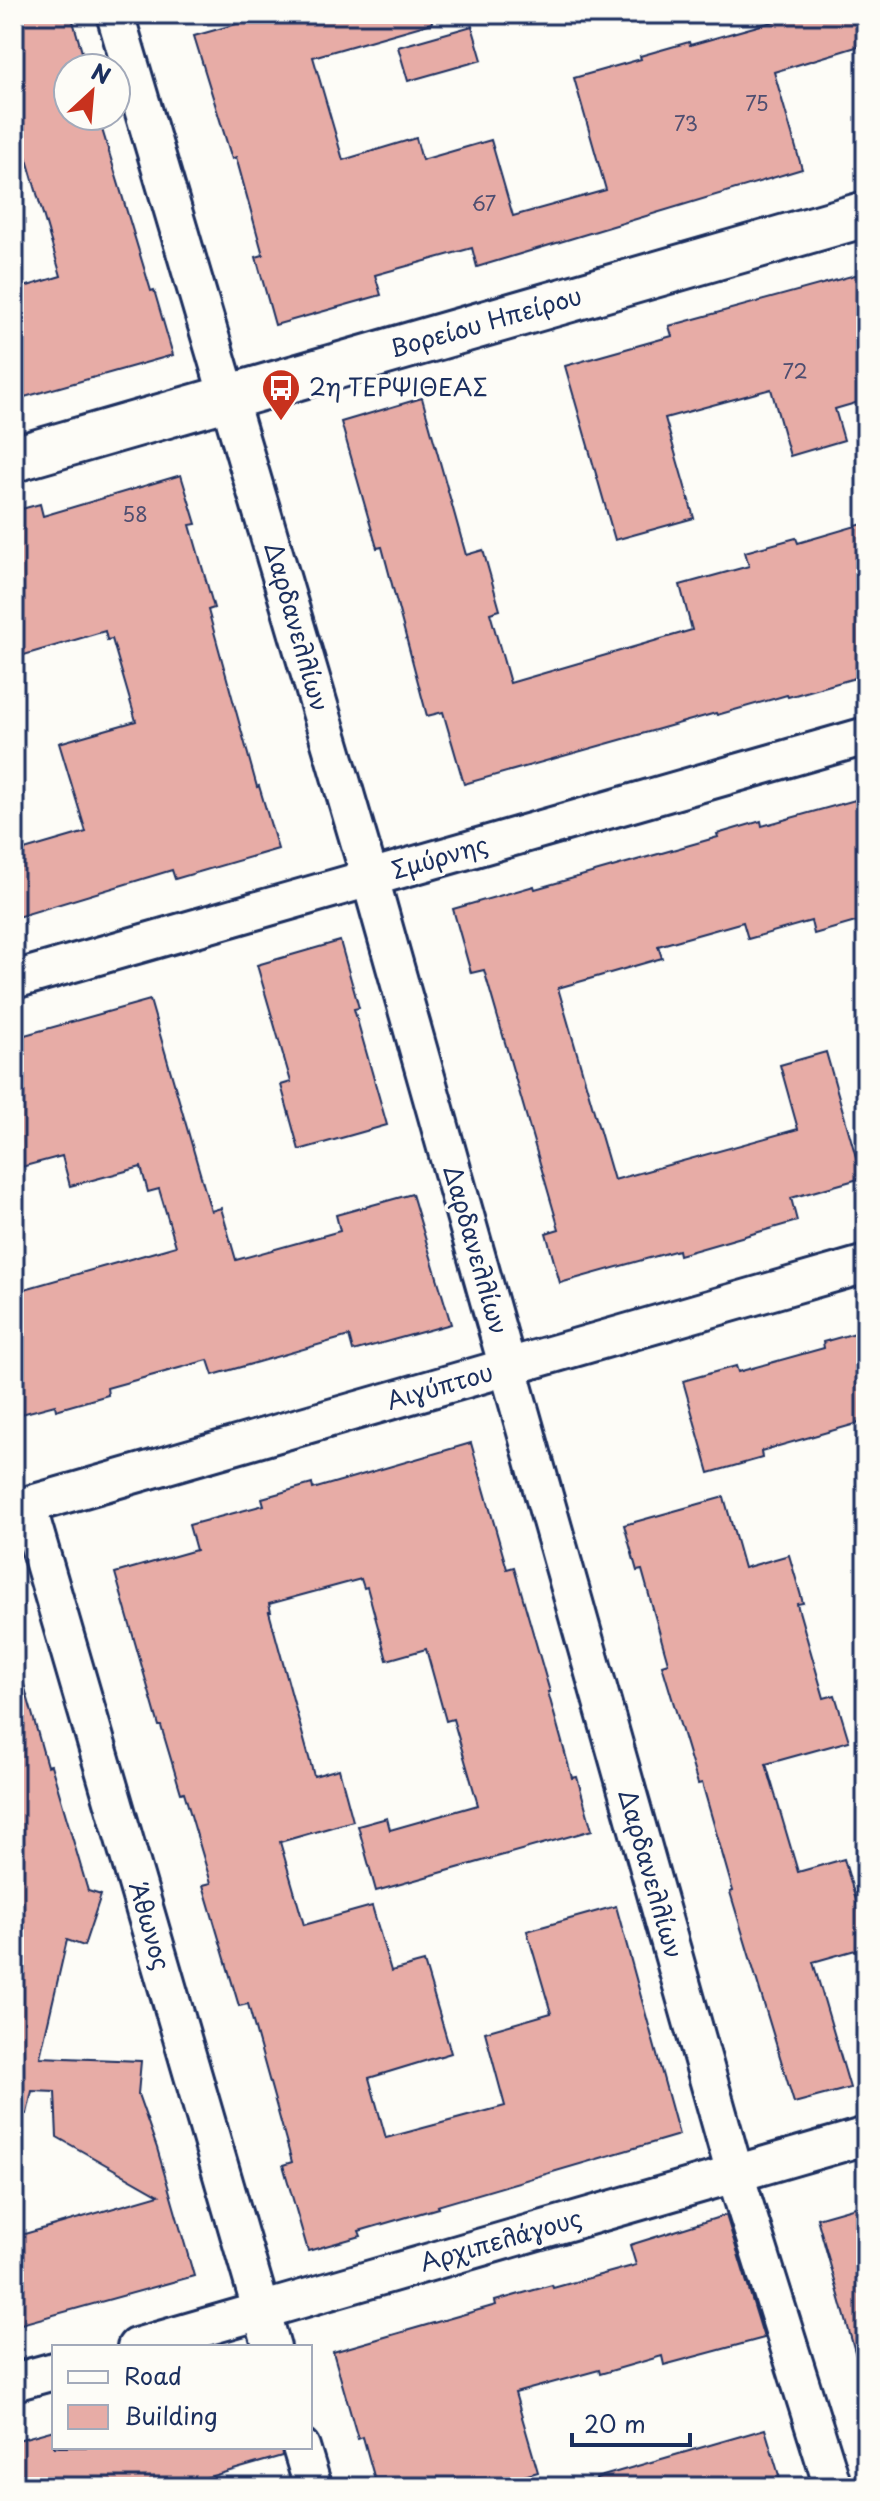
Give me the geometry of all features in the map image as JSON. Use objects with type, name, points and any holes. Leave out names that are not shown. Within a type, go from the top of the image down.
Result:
[{"type":"street","name":"Δαρδανελλίων","points":[[115,14],[370,878],[735,2174],[833,2487]]},
{"type":"street","name":"Βορείου Ηπείρου","points":[[14,459],[866,214]]},
{"type":"street","name":"Σμύρνης","points":[[14,980],[866,736]]},
{"type":"street","name":"Αιγύπτου","points":[[20,1507],[866,1264]]},
{"type":"street","name":"Άθωνος","points":[[20,1507],[271,2345]]},
{"type":"street","name":"Αρχιπελάγους","points":[[143,2345],[866,2136]]},
{"type":"street","points":[[14,2382],[52,2372]]},
{"type":"street","points":[[302,2449],[313,2487]]},
{"type":"building","points":[[14,14],[71,14],[82,52],[52,52],[52,132],[103,132],[173,355],[14,400],[14,290],[61,276],[21,139],[14,141]]},
{"type":"building","points":[[272,14],[431,14],[432,23],[313,57],[343,160],[416,138],[422,160],[491,140],[513,216],[606,190],[574,78],[689,42],[690,45],[800,14],[866,14],[866,44],[774,72],[802,169],[477,267],[472,248],[375,275],[381,295],[275,325],[256,257],[263,255],[236,157],[232,159],[194,36]]},
{"type":"building","points":[[472,26],[482,60],[408,81],[398,47]]},
{"type":"building","points":[[866,272],[866,400],[835,409],[844,440],[790,456],[771,389],[665,418],[694,518],[615,540],[565,366],[672,336],[669,326]]},
{"type":"building","points":[[422,398],[466,555],[483,550],[500,610],[490,613],[510,683],[692,630],[680,585],[749,566],[745,552],[796,538],[798,543],[866,523],[866,675],[716,713],[464,784],[443,712],[427,716],[382,547],[377,548],[341,422]]},
{"type":"building","points":[[181,475],[196,524],[190,525],[214,608],[208,610],[257,787],[278,849],[175,879],[172,870],[14,918],[14,853],[86,832],[59,743],[136,721],[112,639],[107,640],[105,631],[14,658],[14,511],[40,504],[43,516]]},
{"type":"building","points":[[866,797],[866,919],[814,934],[811,921],[748,939],[743,922],[658,946],[662,958],[558,988],[614,1180],[798,1129],[780,1065],[826,1052],[862,1178],[791,1198],[797,1221],[679,1255],[678,1250],[560,1283],[546,1233],[559,1229],[484,970],[471,973],[453,909],[718,837],[717,834],[761,821],[762,826]]},
{"type":"building","points":[[340,941],[359,1008],[354,1009],[387,1125],[299,1150],[281,1085],[291,1082],[257,965]]},
{"type":"building","points":[[150,1000],[211,1211],[221,1208],[236,1260],[340,1231],[336,1215],[412,1194],[451,1324],[353,1351],[349,1336],[213,1375],[208,1360],[107,1388],[108,1395],[56,1410],[55,1405],[14,1416],[14,1292],[176,1246],[159,1189],[148,1192],[141,1167],[70,1186],[62,1156],[14,1169],[14,1038]]},
{"type":"building","points":[[866,1330],[866,1421],[761,1451],[762,1458],[709,1473],[683,1381],[736,1366],[738,1372],[824,1348],[823,1342]]},
{"type":"building","points":[[471,1443],[507,1569],[514,1567],[572,1778],[577,1777],[592,1830],[376,1891],[358,1826],[387,1818],[390,1830],[478,1805],[453,1719],[446,1721],[426,1649],[387,1660],[367,1587],[364,1588],[361,1579],[269,1604],[314,1776],[339,1769],[353,1821],[280,1842],[304,1925],[372,1906],[391,1971],[424,1962],[451,2053],[369,2078],[386,2138],[505,2106],[485,2032],[551,2013],[527,1931],[616,1906],[679,2135],[437,2206],[359,2231],[361,2236],[308,2251],[283,2165],[292,2162],[248,2004],[239,2006],[203,1885],[211,1883],[184,1792],[181,1793],[159,1726],[115,1573],[196,1550],[189,1525],[264,1505],[262,1498],[312,1484],[313,1489]]},
{"type":"building","points":[[724,1497],[744,1568],[789,1555],[803,1603],[797,1604],[824,1698],[835,1695],[849,1741],[766,1764],[798,1872],[844,1859],[866,1934],[866,1947],[813,1962],[850,2088],[794,2103],[730,1892],[733,1891],[702,1783],[698,1784],[662,1665],[668,1663],[642,1570],[637,1571],[624,1525]]},
{"type":"building","points":[[23,1681],[88,1891],[101,1895],[84,1946],[67,1940],[40,2057],[141,2061],[138,2094],[194,2276],[14,2326],[14,2237],[159,2195],[57,2137],[55,2092],[32,2091],[27,2114],[14,2113],[14,1682]]},
{"type":"building","points":[[866,2204],[866,2358],[857,2359],[817,2218]]},
{"type":"building","points":[[726,2215],[764,2338],[664,2365],[662,2356],[515,2393],[538,2472],[485,2487],[377,2487],[363,2437],[358,2439],[333,2352],[496,2305],[495,2301],[636,2265],[630,2245]]},
{"type":"building","points":[[765,2429],[781,2482],[764,2487],[598,2487],[596,2478]]},
{"type":"building","points":[[52,2431],[52,2449],[281,2449],[282,2456],[174,2487],[22,2487],[14,2460],[14,2441]]},
{"type":"place","name":"2η ΤΕΡΨΙΘΕΑΣ","points":[[281,422]]}]
